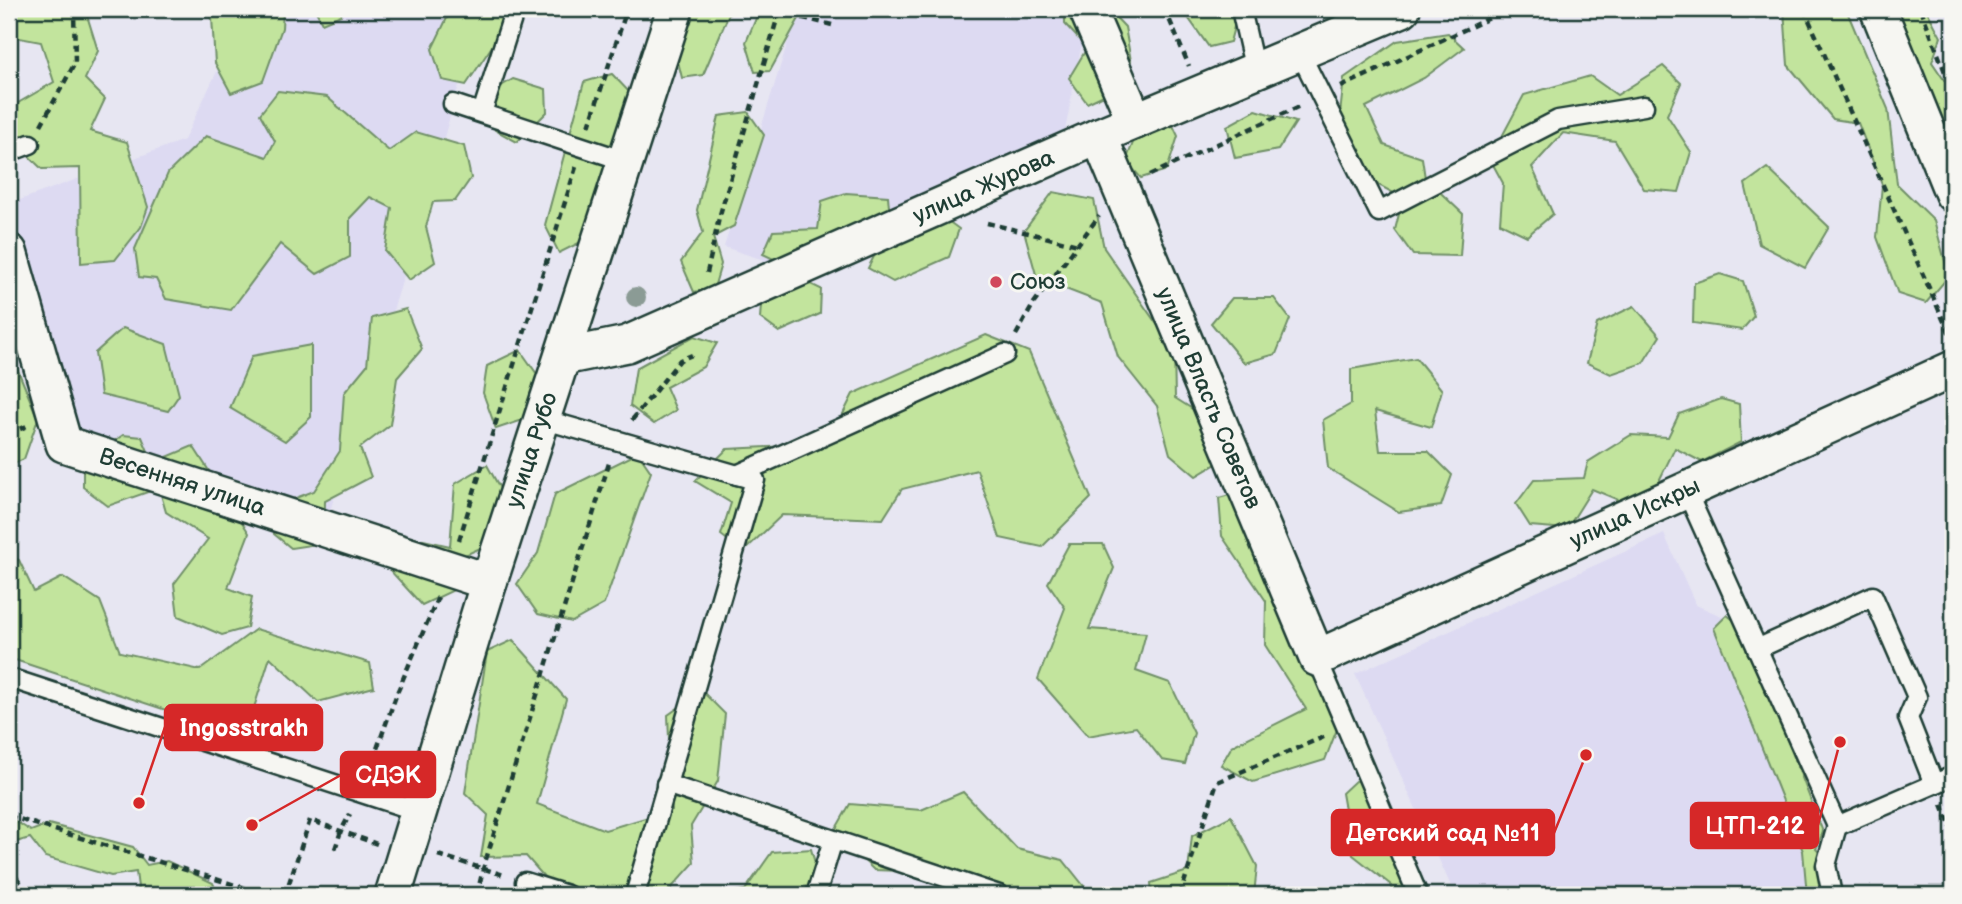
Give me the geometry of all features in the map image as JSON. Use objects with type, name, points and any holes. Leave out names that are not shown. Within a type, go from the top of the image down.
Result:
[{"type":"street","name":"улица Рубо","points":[[393,895],[394,845],[418,811],[489,582],[675,9]]},
{"type":"street","points":[[1087,9],[1135,121]]},
{"type":"street","name":"улица Журова","points":[[564,357],[627,344],[1099,136],[1402,9]]},
{"type":"street","points":[[1878,9],[1953,194]]},
{"type":"street","name":"улица Власть Советов","points":[[1099,136],[1317,658]]},
{"type":"street","name":"Весенняя улица","points":[[9,252],[64,444],[489,582]]},
{"type":"street","name":"улица Искры","points":[[1317,658],[1953,369]]},
{"type":"lane","points":[[482,113],[515,9]]},
{"type":"lane","points":[[1241,9],[1255,71]]},
{"type":"lane","points":[[1300,53],[1379,212],[1558,120],[1644,106]]},
{"type":"lane","points":[[453,104],[625,161]]},
{"type":"lane","points":[[9,152],[30,144]]},
{"type":"lane","points":[[737,475],[1005,354]]},
{"type":"lane","points":[[542,419],[755,480],[635,895]]},
{"type":"lane","points":[[1686,491],[1838,826],[1826,864],[1832,895]]},
{"type":"lane","points":[[1757,649],[1873,596],[1917,697],[1908,718],[1934,784]]},
{"type":"lane","points":[[1317,658],[1418,895]]},
{"type":"lane","points":[[9,678],[418,811]]},
{"type":"lane","points":[[1838,826],[1953,776]]},
{"type":"lane","points":[[666,785],[999,895]]},
{"type":"lane","points":[[816,895],[832,840]]},
{"type":"lane","points":[[524,882],[567,895]]},
{"type":"path","points":[[30,144],[75,63],[74,9]]},
{"type":"path","points":[[335,849],[341,831],[362,792],[397,693],[450,569],[627,9]]},
{"type":"path","points":[[1164,9],[1201,93]]},
{"type":"path","points":[[1804,9],[1953,341]]},
{"type":"path","points":[[1921,9],[1953,93]]},
{"type":"path","points":[[477,895],[616,440],[680,360],[698,313],[719,218],[780,11],[832,25]]},
{"type":"path","points":[[1947,76],[1953,73]]},
{"type":"path","points":[[1005,354],[1034,303],[1121,188]]},
{"type":"path","points":[[986,223],[1078,245]]},
{"type":"path","points":[[680,360],[693,354]]},
{"type":"path","points":[[1180,895],[1217,782],[1346,727]]},
{"type":"path","points":[[9,816],[268,895]]},
{"type":"path","points":[[285,895],[310,820],[524,882]]},
{"type":"path","points":[[9,869],[30,895]]},
{"type":"shaded area","points":[[247,9],[481,9],[406,269],[329,514],[69,430],[9,226],[9,204],[184,140]]},
{"type":"shaded area","points":[[798,9],[1065,9],[1082,42],[1065,131],[770,262],[724,247]]},
{"type":"shaded area","points":[[1664,534],[1696,605],[1724,617],[1816,835],[1819,895],[1455,895],[1355,674]]},
{"type":"green space","points":[[9,9],[85,9],[98,51],[85,79],[105,99],[90,131],[127,142],[148,207],[141,227],[115,260],[81,263],[80,168],[42,169],[15,143],[18,103],[54,82],[41,42],[9,36]]},
{"type":"green space","points":[[206,9],[283,9],[282,28],[263,81],[231,93],[215,63],[212,18]]},
{"type":"green space","points":[[315,9],[343,9],[341,15],[322,23]]},
{"type":"green space","points":[[440,9],[506,9],[509,21],[466,85],[442,80],[432,49],[448,16]]},
{"type":"green space","points":[[687,9],[731,9],[703,75],[682,78],[675,49]]},
{"type":"green space","points":[[760,9],[801,9],[802,13],[770,71],[755,72],[746,42]]},
{"type":"green space","points":[[1065,9],[1108,9],[1125,27],[1131,61],[1110,73],[1108,93],[1087,103],[1069,78],[1087,48],[1065,24]]},
{"type":"green space","points":[[1201,9],[1235,9],[1238,12],[1230,42],[1209,47],[1187,16]]},
{"type":"green space","points":[[1784,9],[1846,9],[1888,109],[1897,184],[1934,220],[1949,276],[1926,303],[1898,294],[1877,237],[1882,185],[1858,123],[1833,119],[1788,65]]},
{"type":"green space","points":[[1885,9],[1926,9],[1941,37],[1932,62],[1953,93],[1953,165]]},
{"type":"green space","points":[[1448,33],[1464,48],[1424,78],[1366,107],[1384,145],[1422,158],[1425,178],[1463,214],[1460,256],[1413,255],[1395,230],[1403,198],[1362,176],[1339,123],[1344,78],[1397,41]]},
{"type":"green space","points":[[1663,66],[1681,83],[1667,115],[1691,152],[1679,192],[1644,189],[1615,141],[1563,133],[1532,167],[1553,214],[1527,236],[1500,223],[1503,183],[1490,159],[1524,95],[1590,76],[1617,95]]},
{"type":"green space","points":[[612,74],[633,96],[585,240],[559,253],[545,225],[584,82]]},
{"type":"green space","points":[[513,79],[546,89],[547,112],[517,142],[495,130],[493,91]]},
{"type":"green space","points":[[278,91],[327,97],[389,151],[416,132],[464,146],[471,178],[455,201],[433,202],[426,227],[435,262],[409,280],[385,251],[392,208],[370,197],[350,218],[350,257],[317,274],[280,244],[231,310],[166,299],[156,279],[139,277],[135,249],[168,173],[206,136],[267,157],[275,141],[260,114]]},
{"type":"green space","points":[[1256,110],[1296,122],[1278,150],[1235,158],[1227,126]]},
{"type":"green space","points":[[748,112],[764,135],[734,226],[713,237],[721,264],[714,288],[694,292],[681,262],[703,232],[697,210],[719,116]]},
{"type":"green space","points":[[1170,119],[1178,136],[1167,170],[1141,178],[1126,161],[1139,127]]},
{"type":"green space","points":[[1767,168],[1829,227],[1805,268],[1759,244],[1745,184]]},
{"type":"green space","points":[[1053,192],[1094,200],[1104,248],[1174,349],[1175,398],[1205,417],[1221,461],[1196,476],[1170,454],[1157,406],[1118,357],[1102,303],[1037,278],[1024,231]]},
{"type":"green space","points":[[846,193],[888,196],[890,219],[786,265],[763,254],[773,231],[818,229],[822,201]]},
{"type":"green space","points":[[940,215],[959,229],[949,257],[893,282],[868,268],[882,241]]},
{"type":"green space","points":[[1720,274],[1743,281],[1754,316],[1742,330],[1693,323],[1694,283]]},
{"type":"green space","points":[[798,278],[821,289],[820,314],[779,332],[760,318],[762,293]]},
{"type":"green space","points":[[1232,298],[1274,298],[1290,319],[1276,354],[1244,363],[1211,323]]},
{"type":"green space","points":[[1634,306],[1660,336],[1643,363],[1611,374],[1587,363],[1597,324]]},
{"type":"green space","points":[[406,309],[422,349],[397,378],[390,425],[360,448],[371,477],[325,501],[324,543],[291,548],[274,534],[275,506],[314,491],[340,451],[344,393],[367,365],[372,318]]},
{"type":"green space","points":[[123,328],[166,344],[179,395],[168,411],[101,395],[95,353]]},
{"type":"green space","points":[[986,335],[1029,352],[1091,498],[1042,547],[1000,538],[977,470],[902,489],[883,519],[782,515],[743,552],[721,535],[731,503],[695,481],[727,449],[828,444],[853,394]]},
{"type":"green space","points":[[694,336],[717,343],[703,367],[666,387],[676,410],[654,424],[630,406],[636,368]]},
{"type":"green space","points":[[311,345],[311,417],[285,441],[230,408],[252,356]]},
{"type":"green space","points":[[520,350],[539,377],[529,418],[496,429],[483,393],[487,366]]},
{"type":"green space","points":[[1416,358],[1442,390],[1431,427],[1375,411],[1380,451],[1428,451],[1452,475],[1441,506],[1399,512],[1328,468],[1323,420],[1351,404],[1351,369]]},
{"type":"green space","points":[[15,363],[38,419],[24,459],[9,466],[9,364]]},
{"type":"green space","points":[[1721,399],[1739,404],[1741,442],[1702,462],[1675,448],[1658,483],[1623,502],[1592,489],[1567,529],[1530,526],[1516,504],[1534,480],[1584,478],[1588,462],[1631,435],[1668,437],[1679,414]]},
{"type":"green space","points":[[123,435],[142,437],[153,463],[193,446],[249,533],[228,588],[252,597],[247,628],[222,635],[178,616],[174,584],[208,539],[166,512],[159,488],[108,506],[83,487],[83,463]]},
{"type":"green space","points":[[638,453],[651,472],[604,604],[572,622],[538,614],[517,584],[538,553],[555,494]]},
{"type":"green space","points":[[487,465],[501,490],[487,545],[454,560],[456,589],[422,605],[386,566],[405,536],[450,546],[455,484]]},
{"type":"green space","points":[[1240,492],[1339,724],[1325,760],[1253,782],[1221,765],[1232,746],[1306,709],[1265,645],[1266,601],[1222,536],[1219,498]]},
{"type":"green space","points":[[1069,544],[1103,544],[1114,568],[1089,629],[1146,633],[1136,671],[1170,683],[1194,733],[1185,764],[1162,760],[1136,727],[1088,736],[1038,679],[1065,608],[1048,583]]},
{"type":"green space","points":[[9,556],[19,560],[34,592],[63,577],[100,601],[120,652],[200,670],[256,629],[370,663],[374,687],[318,702],[270,657],[253,711],[205,723],[9,658]]},
{"type":"green space","points":[[1727,615],[1744,628],[1823,832],[1816,849],[1836,870],[1836,895],[1807,895],[1803,851],[1714,628]]},
{"type":"green space","points":[[513,640],[566,699],[537,804],[605,830],[672,810],[668,715],[702,691],[725,714],[718,781],[691,826],[694,863],[665,895],[587,895],[553,887],[526,856],[481,857],[488,815],[465,793],[487,652]]},
{"type":"green space","points":[[1358,778],[1395,813],[1410,879],[1423,895],[1392,895],[1391,885],[1353,855],[1342,793]]},
{"type":"green space","points":[[963,792],[1017,849],[1063,860],[1091,895],[987,895],[954,873],[874,870],[834,832],[850,804],[921,810]]},
{"type":"green space","points":[[1231,816],[1257,866],[1254,895],[1152,895],[1151,883],[1188,871],[1192,836]]},
{"type":"green space","points":[[9,817],[31,831],[49,824],[133,847],[147,865],[167,861],[213,883],[218,895],[139,895],[136,872],[111,876],[45,857],[30,838],[9,844]]},
{"type":"green space","points":[[811,849],[821,884],[804,895],[716,895],[745,890],[772,852]]},
{"type":"place","name":"Союз","points":[[996,282]]},
{"type":"place","name":"ЦТП-212","points":[[1840,742]]},
{"type":"place","name":"Детский сад №11","points":[[1586,755]]},
{"type":"place","name":"Ingosstrakh","points":[[139,803]]},
{"type":"place","name":"СДЭК","points":[[252,825]]}]
